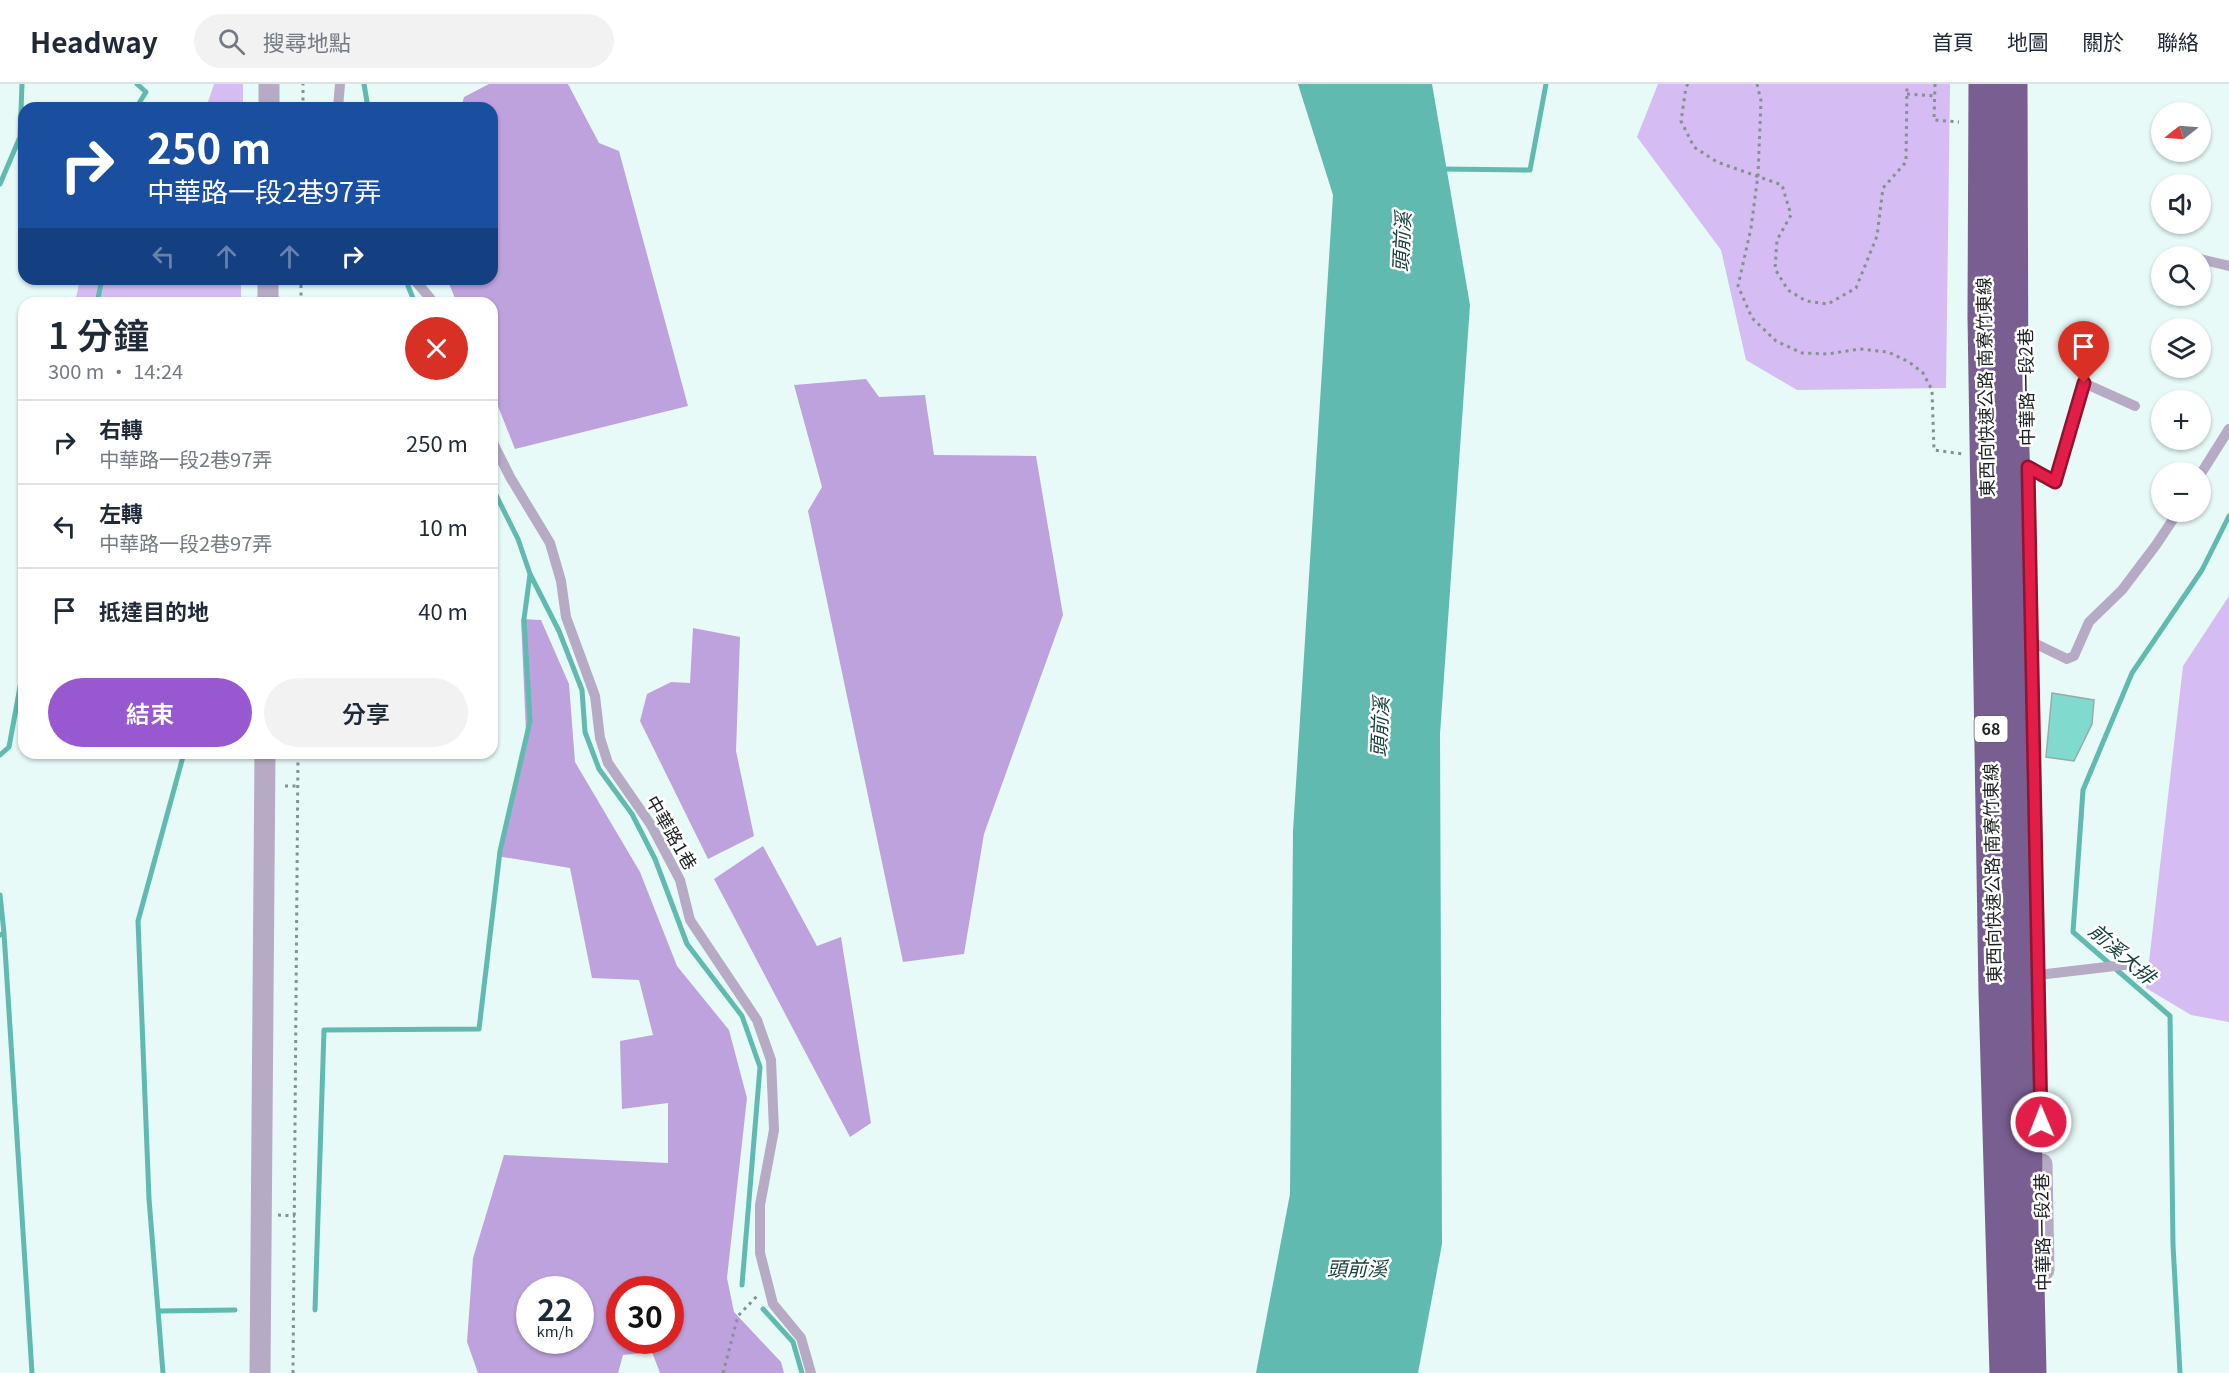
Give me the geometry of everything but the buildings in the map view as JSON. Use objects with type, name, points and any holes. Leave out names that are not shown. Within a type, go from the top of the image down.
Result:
[{"type":"highway","name":"東西向快速公路 南寮竹東線","points":[[1985,84],[1984,317],[1995,981],[2006,1373]]},
{"type":"highway","name":"東西向快速公路 南寮竹東線","points":[[2011,84],[2012,424],[2023,733],[2026,1197],[2030,1373]]},
{"type":"street","points":[[269,84],[269,102]]},
{"type":"street","name":"中華路一段2巷","points":[[2025,84],[2028,467],[2046,1373]]},
{"type":"street","points":[[260,1373],[265,759]]},
{"type":"lane","points":[[338,102],[340,84]]},
{"type":"lane","points":[[2211,262],[2229,266]]},
{"type":"lane","points":[[419,285],[429,297]]},
{"type":"lane","points":[[2028,467],[2055,482],[2084,383],[2135,406]]},
{"type":"lane","points":[[2209,462],[2229,429]]},
{"type":"lane","name":"中華路1巷","points":[[498,453],[550,543],[561,581],[566,617],[595,696],[600,738],[608,763],[651,825],[680,880],[690,921],[757,1020],[771,1060],[774,1130],[760,1205],[760,1252],[773,1304],[801,1338],[811,1373]]},
{"type":"lane","points":[[2032,642],[2067,659],[2074,656],[2090,622],[2122,590],[2172,522]]},
{"type":"lane","points":[[2038,975],[2132,964]]},
{"type":"path","points":[[303,84],[303,102]]},
{"type":"path","points":[[1688,84],[1681,121],[1694,147],[1717,162],[1782,185],[1791,214],[1777,240],[1775,269],[1788,290],[1806,301],[1827,304],[1856,288],[1877,236],[1883,188],[1906,162],[1907,84]]},
{"type":"path","points":[[1757,84],[1761,101],[1758,175],[1751,228],[1738,286],[1752,318],[1776,341],[1802,353],[1827,354],[1860,349],[1888,352],[1909,362],[1923,373],[1932,390],[1934,450],[1965,454]]},
{"type":"path","points":[[1935,84],[1934,120],[1968,123]]},
{"type":"path","points":[[1907,94],[1935,96]]},
{"type":"path","points":[[293,1373],[298,759]]},
{"type":"path","points":[[723,1373],[738,1316],[769,1283]]},
{"type":"shaded area","points":[[214,84],[243,84],[243,102],[208,102]]},
{"type":"shaded area","points":[[489,84],[568,84],[599,143],[619,151],[688,406],[515,449],[498,406],[498,297],[454,297],[450,285],[498,285],[498,102],[463,102],[464,97]]},
{"type":"shaded area","points":[[1658,84],[1950,84],[1946,388],[1797,390],[1746,360],[1721,250],[1637,137]]},
{"type":"shaded area","points":[[79,285],[241,285],[241,297],[76,297]]},
{"type":"shaded area","points":[[866,379],[879,397],[925,395],[934,455],[1036,456],[1063,615],[984,834],[964,954],[903,962],[808,511],[822,487],[794,385]]},
{"type":"shaded area","points":[[2229,596],[2229,1022],[2191,1015],[2146,988],[2183,666]]},
{"type":"shaded area","points":[[521,619],[541,620],[569,684],[575,762],[640,872],[677,966],[729,1030],[747,1098],[727,1278],[734,1312],[781,1362],[784,1373],[660,1373],[653,1354],[684,1354],[684,1276],[606,1276],[606,1354],[633,1354],[623,1355],[618,1373],[478,1373],[467,1342],[473,1258],[504,1155],[668,1163],[668,1103],[622,1109],[620,1041],[653,1035],[639,980],[592,978],[570,868],[497,856],[526,733]]},
{"type":"shaded area","points":[[693,628],[740,637],[736,751],[754,836],[708,859],[640,721],[647,694],[671,682],[690,683]]},
{"type":"shaded area","points":[[763,846],[817,946],[841,937],[871,1123],[850,1137],[714,879]]},
{"type":"water","name":"頭前溪","points":[[1298,84],[1432,84],[1470,305],[1440,734],[1442,1244],[1418,1373],[1256,1373],[1290,1194],[1293,831],[1333,195]]},
{"type":"waterway","points":[[21,102],[22,84]]},
{"type":"waterway","points":[[137,84],[146,92],[140,102]]},
{"type":"waterway","points":[[364,84],[367,102]]},
{"type":"waterway","points":[[1442,169],[1530,170],[1546,84]]},
{"type":"waterway","points":[[0,184],[18,142]]},
{"type":"waterway","points":[[98,297],[101,285]]},
{"type":"waterway","points":[[408,286],[413,297]]},
{"type":"waterway","points":[[498,499],[518,539],[530,574],[559,631],[582,690],[585,732],[599,769],[632,814],[655,859],[687,944],[742,1016],[760,1067],[742,1285]]},
{"type":"waterway","name":"前溪大排","points":[[2180,1373],[2173,1245],[2170,1016],[2073,932],[2083,790],[2132,673],[2202,570],[2229,516]]},
{"type":"waterway","points":[[315,1310],[324,1030],[479,1029],[500,851],[530,721],[524,619],[530,574]]},
{"type":"waterway","points":[[0,755],[9,747],[18,698]]},
{"type":"waterway","points":[[163,1373],[149,1199],[138,921],[182,759]]},
{"type":"waterway","points":[[0,895],[4,933]]},
{"type":"waterway","points":[[0,935],[4,933],[32,1373]]},
{"type":"waterway","points":[[763,1309],[793,1342],[802,1373]]},
{"type":"waterway","points":[[158,1311],[235,1310]]},
{"type":"route","points":[[2041,1122],[2028,467],[2055,482],[2084,383]]}]
